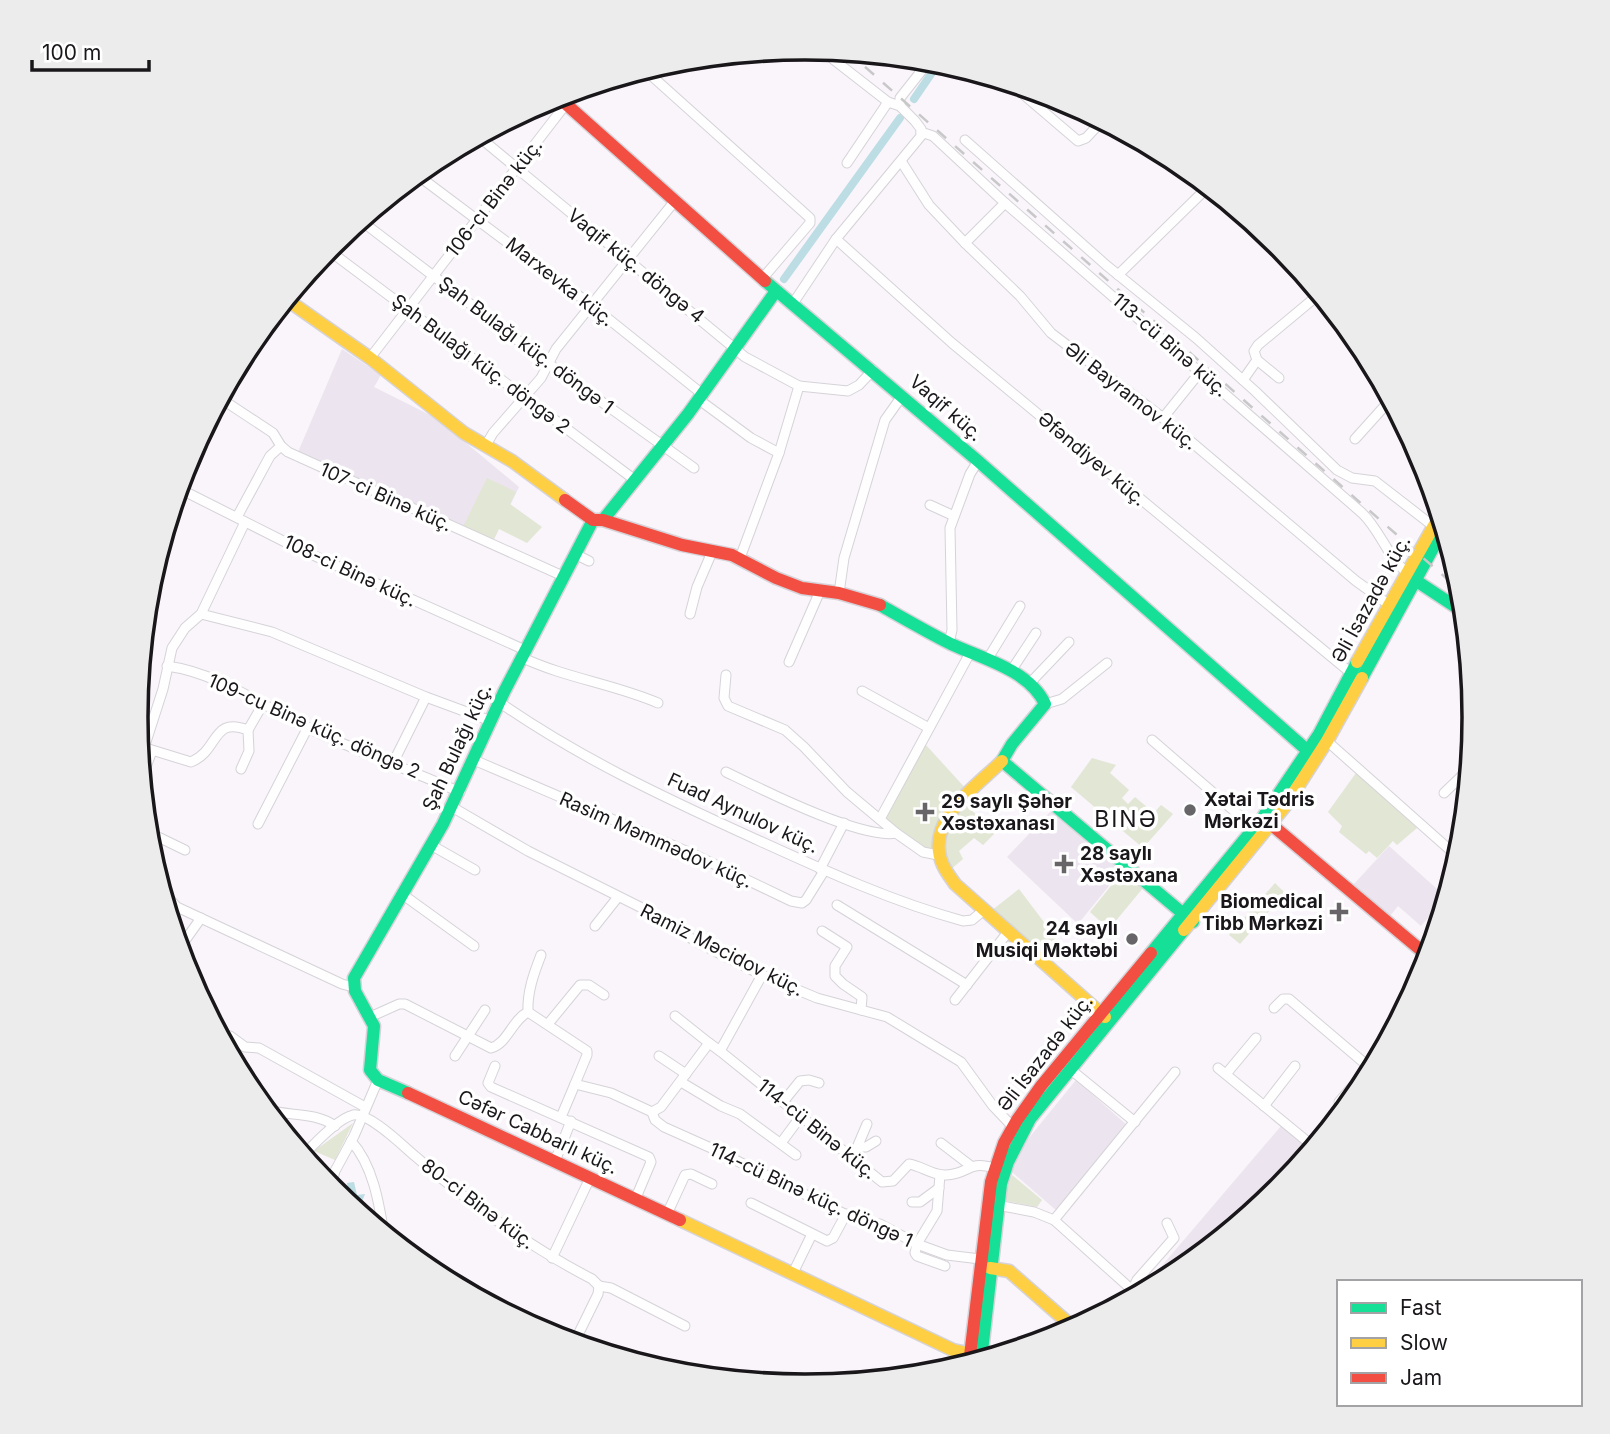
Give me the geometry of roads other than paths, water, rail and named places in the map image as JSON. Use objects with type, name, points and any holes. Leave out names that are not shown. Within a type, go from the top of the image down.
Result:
[{"type":"street","points":[[835,61],[888,102],[900,106],[900,98],[922,70]]},
{"type":"street","points":[[653,78],[810,218],[810,223],[762,279]]},
{"type":"street","points":[[1029,99],[1078,141],[1086,138],[1096,127]]},
{"type":"street","points":[[847,163],[888,102]]},
{"type":"street","name":"Vaqif küç.","points":[[567,105],[762,279],[873,370],[1308,751]]},
{"type":"street","name":"113-cü Binə küç.","points":[[900,106],[918,124],[921,132],[933,136],[1005,203],[1362,513],[1374,526],[1397,563],[1410,576]]},
{"type":"street","name":"106-cı Binə küç.","points":[[370,358],[518,168],[556,109]]},
{"type":"street","points":[[792,305],[836,239],[918,140],[921,132]]},
{"type":"street","points":[[965,140],[1118,275],[1196,338],[1337,470],[1352,478],[1375,481],[1432,518]]},
{"type":"street","name":"Vaqif küç. döngə 4","points":[[486,142],[744,357],[799,386]]},
{"type":"street","name":"Əli Bayramov küç.","points":[[901,161],[922,197],[1020,296],[1051,333],[1163,418],[1356,581],[1388,604]]},
{"type":"street","name":"Marxevka küç.","points":[[425,181],[591,305],[751,438],[779,453]]},
{"type":"street","points":[[1118,275],[1202,193]]},
{"type":"street","points":[[486,445],[493,433],[541,379],[556,349],[674,202]]},
{"type":"street","points":[[965,243],[1005,203]]},
{"type":"street","name":"Şah Bulağı küç. döngə 1","points":[[368,226],[549,364],[694,468]]},
{"type":"street","name":"Əfəndiyev küç.","points":[[836,239],[952,343],[1352,673]]},
{"type":"street","name":"Şah Bulağı küç. döngə 2","points":[[336,256],[635,480]]},
{"type":"street","name":"Şah Bulağı küç.","points":[[354,987],[354,978],[460,792],[499,702],[575,554],[598,520],[662,446],[776,291]]},
{"type":"street","points":[[1279,378],[1257,360],[1254,351],[1313,300]]},
{"type":"street","points":[[293,304],[370,358],[446,421],[598,520],[682,545],[740,558],[776,578],[802,588],[873,601],[949,643],[1012,671],[1030,683],[1042,695],[1045,704]]},
{"type":"street","points":[[1243,380],[1257,360]]},
{"type":"street","points":[[740,558],[779,453],[799,386],[848,391],[859,385],[873,370]]},
{"type":"street","points":[[1163,418],[1200,372]]},
{"type":"street","points":[[839,593],[844,558],[885,420],[902,396]]},
{"type":"street","name":"107-ci Binə küç.","points":[[228,403],[273,433],[288,452],[565,577]]},
{"type":"street","points":[[1355,439],[1384,407]]},
{"type":"street","points":[[148,737],[176,639],[201,614],[270,456],[281,446]]},
{"type":"street","points":[[949,643],[952,630],[948,535],[970,474],[978,461]]},
{"type":"street","name":"108-ci Binə küç.","points":[[187,493],[297,548],[523,654],[549,670],[633,693],[658,704]]},
{"type":"street","points":[[929,505],[954,516]]},
{"type":"street","name":"Əli İsazadə küç.","points":[[976,1352],[994,1168],[1012,1126],[1034,1095],[1106,1017],[1191,915],[1327,741],[1435,530]]},
{"type":"street","points":[[690,614],[704,568],[712,552]]},
{"type":"street","points":[[575,554],[589,561]]},
{"type":"street","points":[[1410,576],[1453,605]]},
{"type":"street","name":"Əli İsazadə küç.","points":[[1191,915],[1254,828],[1267,821],[1352,673],[1388,604],[1410,576]]},
{"type":"street","points":[[789,662],[820,591]]},
{"type":"street","points":[[987,660],[1020,606]]},
{"type":"street","points":[[201,614],[293,640],[426,697],[491,721]]},
{"type":"street","points":[[1012,671],[1036,633]]},
{"type":"street","points":[[1030,683],[1069,642]]},
{"type":"street","points":[[880,819],[970,653]]},
{"type":"street","points":[[1106,1017],[955,884],[937,855],[939,836],[949,815],[1002,761],[1045,704],[1062,699],[1107,663]]},
{"type":"street","name":"109-cu Binə küç. döngə 2","points":[[167,666],[205,676],[308,727],[460,792]]},
{"type":"street","points":[[726,675],[724,698],[728,706],[785,730],[848,792],[896,833],[923,852],[937,855]]},
{"type":"street","points":[[862,691],[929,728]]},
{"type":"street","points":[[393,763],[426,697]]},
{"type":"street","name":"Fuad Aynulov küç.","points":[[499,702],[562,744],[620,776],[822,870],[963,920],[972,920],[984,911]]},
{"type":"street","points":[[241,769],[249,751],[248,730],[262,704]]},
{"type":"street","points":[[149,749],[191,762],[208,750],[223,728],[236,726],[248,730]]},
{"type":"street","points":[[258,824],[308,727]]},
{"type":"street","points":[[1152,740],[1254,828]]},
{"type":"street","points":[[1327,741],[1449,849]]},
{"type":"street","name":"Rasim Məmmədov küç.","points":[[474,760],[693,854],[796,903],[806,900],[844,823]]},
{"type":"street","points":[[1002,761],[1191,915]]},
{"type":"street","points":[[726,772],[780,797],[874,834],[896,833]]},
{"type":"street","points":[[1444,793],[1459,778]]},
{"type":"street","name":"Ramiz Məcidov küç.","points":[[452,807],[528,851],[762,975],[817,998],[887,1017],[961,1062],[993,1106],[1012,1126]]},
{"type":"street","points":[[1267,821],[1420,949]]},
{"type":"street","points":[[159,837],[185,850]]},
{"type":"street","points":[[431,845],[475,870]]},
{"type":"street","points":[[402,894],[474,946]]},
{"type":"street","points":[[595,926],[618,897]]},
{"type":"street","points":[[175,905],[342,984],[354,987],[370,1017],[374,1035],[370,1070],[378,1080],[334,1175]]},
{"type":"street","points":[[837,905],[967,985]]},
{"type":"street","points":[[186,939],[201,918]]},
{"type":"street","points":[[822,931],[847,947],[835,966],[835,976],[862,997],[861,1010]]},
{"type":"street","points":[[955,1000],[1008,932]]},
{"type":"street","points":[[528,1012],[533,975],[541,955]]},
{"type":"street","points":[[720,1051],[762,975]]},
{"type":"street","points":[[548,1024],[580,985],[589,985],[604,995]]},
{"type":"street","points":[[1274,1008],[1283,999],[1289,999],[1364,1063]]},
{"type":"street","points":[[370,1017],[399,1003],[405,1004],[494,1048],[519,1018],[528,1012]]},
{"type":"street","points":[[455,1056],[485,1010]]},
{"type":"street","points":[[528,1012],[587,1051],[561,1116]]},
{"type":"street","name":"114-cü Binə küç.","points":[[676,1016],[886,1183],[893,1181],[909,1164],[940,1175]]},
{"type":"street","name":"Əli İsazadə küç.","points":[[985,1263],[1004,1172],[1021,1133],[1106,1017]]},
{"type":"street","name":"80-ci Binə küç.","points":[[231,1037],[245,1047],[259,1048],[363,1112],[451,1187],[552,1258],[592,1279],[599,1286],[611,1288],[685,1326]]},
{"type":"street","points":[[1256,1038],[1222,1071],[1307,1141]]},
{"type":"street","points":[[652,1112],[661,1107],[709,1043]]},
{"type":"street","points":[[659,1056],[721,1106],[740,1114],[796,1155]]},
{"type":"street","points":[[495,1066],[488,1083],[491,1087],[649,1157],[651,1162],[635,1200]]},
{"type":"street","points":[[1264,1106],[1295,1066]]},
{"type":"street","points":[[1070,1069],[1135,1122]]},
{"type":"street","points":[[1054,1220],[1175,1072]]},
{"type":"street","name":"Cəfər Cabbarlı küç.","points":[[378,1080],[964,1355]]},
{"type":"street","points":[[783,1102],[800,1081],[819,1083]]},
{"type":"street","name":"114-cü Binə küç. döngə 1","points":[[575,1084],[611,1093],[652,1112],[655,1120],[664,1127],[860,1222],[880,1224],[917,1244],[947,1255],[985,1263]]},
{"type":"street","points":[[280,1112],[314,1115],[335,1126]]},
{"type":"street","points":[[309,1149],[335,1126],[352,1115],[363,1112]]},
{"type":"street","points":[[781,1143],[801,1116]]},
{"type":"street","points":[[555,1161],[571,1121]]},
{"type":"street","points":[[853,1157],[867,1124]]},
{"type":"street","points":[[351,1141],[370,1176],[382,1220]]},
{"type":"street","points":[[858,1147],[866,1147],[876,1142]]},
{"type":"street","points":[[941,1143],[971,1166]]},
{"type":"street","points":[[945,1266],[915,1253],[917,1244],[936,1216],[940,1175],[954,1174],[978,1164],[994,1168]]},
{"type":"street","points":[[667,1214],[685,1175],[691,1174],[712,1184]]},
{"type":"street","points":[[552,1258],[590,1178]]},
{"type":"street","points":[[912,1202],[920,1202],[939,1188]]},
{"type":"street","points":[[751,1203],[831,1241],[845,1214]]},
{"type":"street","points":[[998,1205],[1034,1212],[1054,1220],[1130,1288]]},
{"type":"street","points":[[1133,1286],[1174,1238],[1167,1223]]},
{"type":"street","points":[[793,1273],[812,1234]]},
{"type":"street","points":[[985,1263],[1009,1271],[1065,1320]]},
{"type":"street","points":[[578,1334],[598,1294],[599,1286]]},
{"type":"water","points":[[354,1182],[357,1195],[365,1194],[362,1202],[348,1190],[347,1183]]},
{"type":"waterway","points":[[914,99],[933,72]]},
{"type":"waterway","points":[[784,279],[900,118]]},
{"type":"railway","points":[[860,62],[1448,580]]},
{"type":"place","name":"Xətai Tədris Mərkəzi","points":[[1190,810]]},
{"type":"place","name":"29 saylı Şəhər Xəstəxanası","points":[[925,812]]},
{"type":"place","name":"28 saylı Xəstəxana","points":[[1064,864]]},
{"type":"place","name":"Biomedical Tibb Mərkəzi","points":[[1339,912]]},
{"type":"place","name":"24 saylı Musiqi Məktəbi","points":[[1132,939]]},
{"type":"district","name":"BINƏ","points":[[1126,819]]}]
